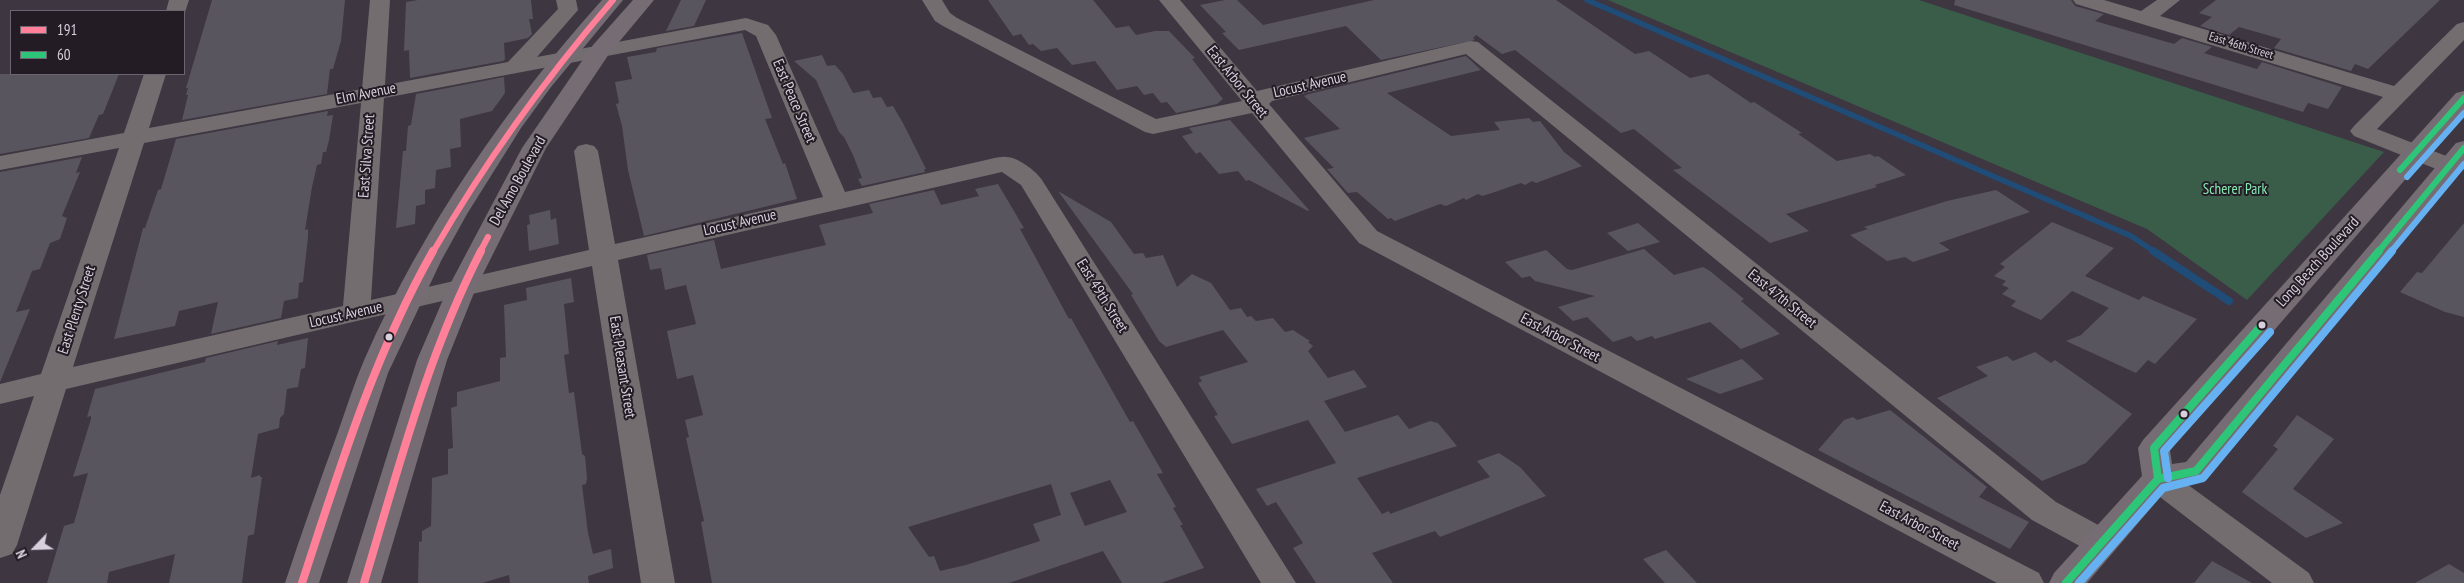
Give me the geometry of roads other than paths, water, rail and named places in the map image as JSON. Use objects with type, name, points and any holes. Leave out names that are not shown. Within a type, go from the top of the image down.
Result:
[{"type":"main road","points":[[302,583],[379,359],[408,300],[491,153],[524,105],[562,57],[613,0]]},
{"type":"main road","name":"Del Amo Boulevard","points":[[364,583],[432,360],[462,288],[534,148],[601,50],[644,0]]},
{"type":"main road","name":"Long Beach Boulevard","points":[[2158,479],[2154,448],[2464,98]]},
{"type":"main road","points":[[2066,583],[2158,479],[2196,471],[2457,157]]},
{"type":"street","name":"East Silva Street","points":[[356,312],[371,93],[380,0]]},
{"type":"street","points":[[516,66],[568,10],[566,0]]},
{"type":"street","name":"Locust Avenue","points":[[932,0],[942,17],[950,22],[1153,127],[1256,106],[1264,96],[1470,47]]},
{"type":"street","name":"East Arbor Street","points":[[1169,0],[1368,238],[2026,583]]},
{"type":"street","name":"East 46th Street","points":[[2083,0],[2398,94]]},
{"type":"street","points":[[2145,17],[2170,0]]},
{"type":"street","name":"Elm Avenue","points":[[0,163],[732,26]]},
{"type":"street","name":"East Peace Street","points":[[732,26],[753,26],[761,29],[766,35],[837,201]]},
{"type":"street","points":[[2457,157],[2417,151],[2362,131],[2464,28]]},
{"type":"street","name":"East 47th Street","points":[[1470,47],[2044,511],[2101,542]]},
{"type":"street","name":"East Plenty Street","points":[[0,545],[155,75]]},
{"type":"street","name":"East Pleasant Street","points":[[586,152],[658,583]]},
{"type":"street","name":"East 49th Street","points":[[837,201],[1006,164],[1030,180],[1279,583]]},
{"type":"street","name":"Locust Avenue","points":[[0,394],[837,201]]},
{"type":"street","points":[[2158,479],[2297,583]]},
{"type":"waterway","points":[[1587,0],[2131,236],[2155,252]]},
{"type":"waterway","points":[[2153,251],[2229,301]]},
{"type":"park label","name":"Scherer Park","points":[[2235,190]]}]
